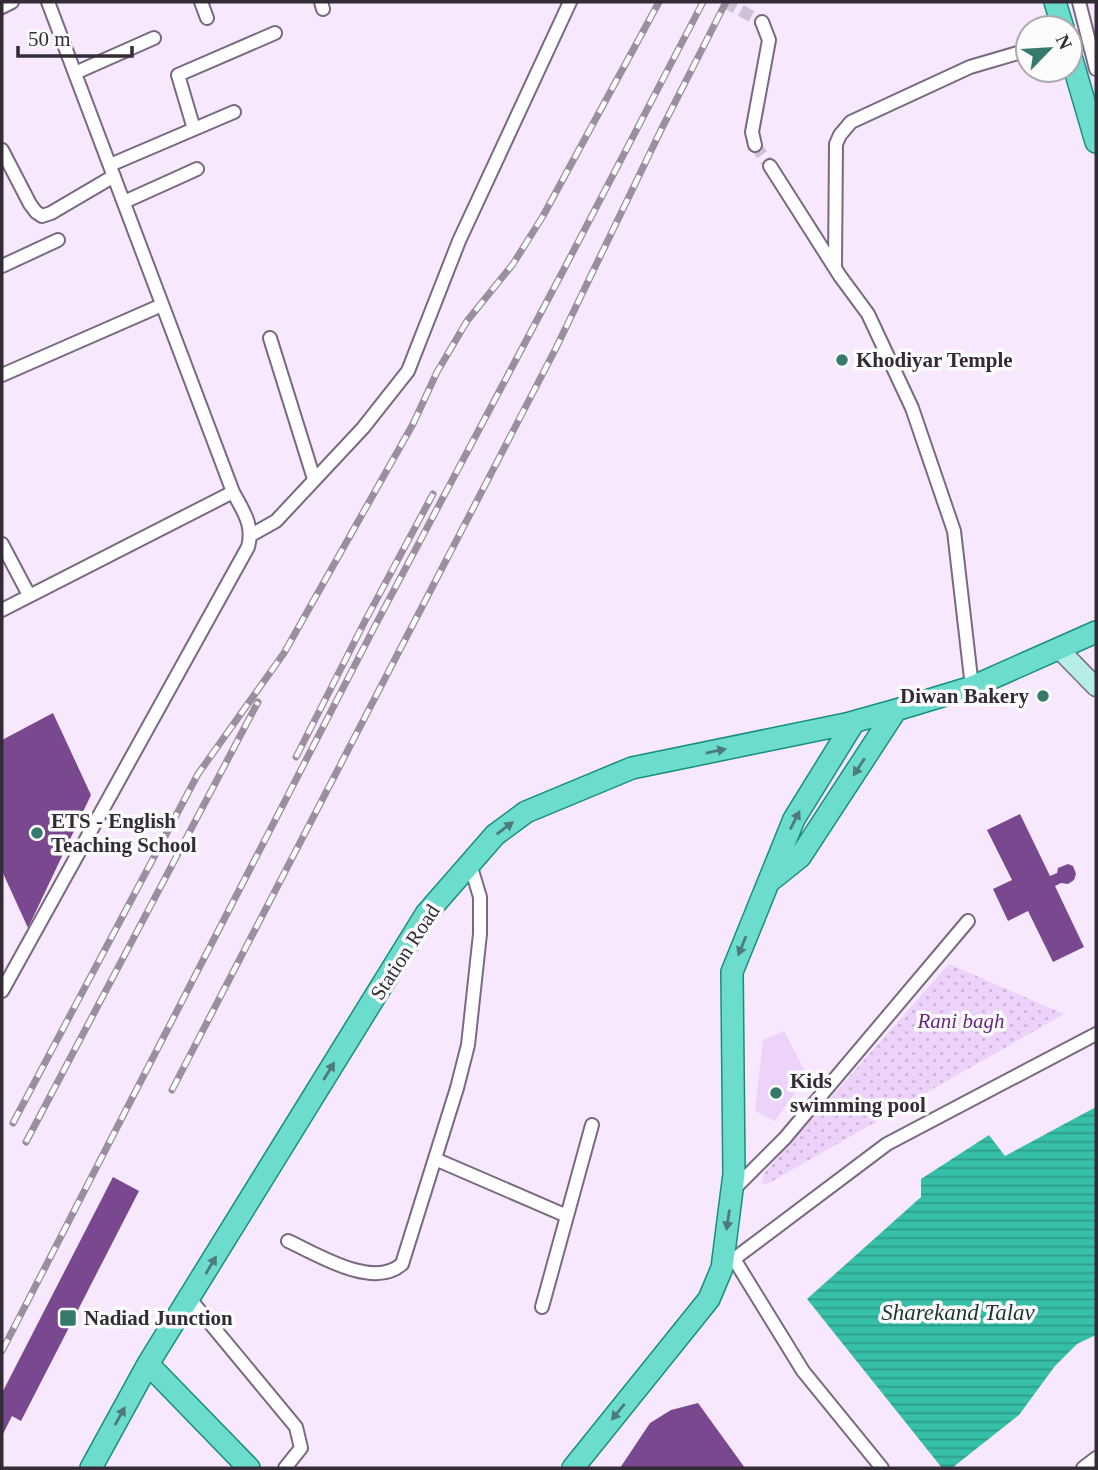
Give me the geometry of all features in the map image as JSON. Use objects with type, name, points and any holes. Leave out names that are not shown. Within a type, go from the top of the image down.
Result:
[{"type":"main road","points":[[1079,84],[1096,142]]},
{"type":"main road","name":"Station Road","points":[[91,1468],[148,1364],[426,914],[495,835],[526,812],[632,768],[854,722],[896,710],[972,687],[1093,629]]},
{"type":"main road","points":[[1058,648],[1096,687]]},
{"type":"main road","points":[[768,883],[800,857],[896,710]]},
{"type":"main road","points":[[573,1468],[709,1299],[728,1263],[734,1174],[732,972],[794,819],[854,722]]},
{"type":"main road","points":[[148,1364],[249,1468]]},
{"type":"street","points":[[2,7],[12,2]]},
{"type":"street","points":[[2,991],[248,547],[251,535],[250,525],[233,492],[48,2]]},
{"type":"street","points":[[201,2],[207,18]]},
{"type":"street","points":[[251,535],[276,521],[363,428],[408,371],[458,241],[570,2]]},
{"type":"street","points":[[1079,2],[1096,69]]},
{"type":"street","points":[[755,145],[752,132],[769,40],[762,22]]},
{"type":"street","points":[[194,129],[178,75],[275,33]]},
{"type":"street","points":[[75,73],[154,38]]},
{"type":"street","points":[[835,268],[835,154],[836,144],[845,128],[851,122],[970,66],[1014,54]]},
{"type":"street","points":[[2,150],[30,204],[42,216],[51,213],[112,171],[194,129],[234,113]]},
{"type":"street","points":[[770,166],[835,268],[868,314],[912,408],[954,531],[972,687]]},
{"type":"street","points":[[124,202],[197,169]]},
{"type":"street","points":[[2,266],[58,240]]},
{"type":"street","points":[[2,375],[162,305]]},
{"type":"street","points":[[270,338],[314,480]]},
{"type":"street","points":[[2,610],[233,492]]},
{"type":"street","points":[[2,544],[29,595]]},
{"type":"street","points":[[288,1241],[363,1274],[376,1275],[396,1269],[401,1264],[468,1045],[480,934],[480,897],[470,864]]},
{"type":"street","points":[[732,1191],[785,1138],[968,921]]},
{"type":"street","points":[[882,1468],[803,1371],[728,1263],[887,1144],[1096,1034]]},
{"type":"street","points":[[542,1307],[592,1125]]},
{"type":"street","points":[[435,1159],[567,1216]]},
{"type":"street","points":[[190,1299],[296,1427],[301,1448],[285,1468]]},
{"type":"street","points":[[1083,1468],[1096,1458]]},
{"type":"green space","name":"Rani bagh","points":[[949,964],[1064,1014],[769,1183],[761,1184],[765,1172]]},
{"type":"green space","name":"Kids swimming pool","points":[[784,1031],[807,1075],[775,1121],[755,1111],[763,1040]]},
{"type":"water","name":"Sharekand Talav","points":[[1096,1107],[1096,1335],[1077,1344],[1055,1366],[1019,1415],[952,1468],[942,1468],[807,1299],[921,1197],[921,1179],[989,1135],[1005,1156]]},
{"type":"building","name":"ETS - English Teaching School","points":[[53,713],[91,795],[28,928],[2,871],[2,740]]},
{"type":"building","points":[[1020,814],[1050,876],[1057,873],[1058,868],[1068,864],[1073,866],[1076,874],[1074,880],[1068,884],[1055,886],[1084,947],[1053,962],[1028,911],[1008,921],[993,889],[1012,880],[987,830]]},
{"type":"building","points":[[113,1177],[139,1191],[21,1421],[12,1416],[2,1436],[2,1393]]},
{"type":"building","points":[[698,1403],[745,1468],[620,1468],[650,1423],[671,1410]]},
{"type":"tunnel","points":[[725,2],[762,22]]},
{"type":"tunnel","points":[[755,145],[770,166]]},
{"type":"railway","points":[[13,1123],[198,774],[284,653],[413,424],[437,372],[467,321],[513,264],[543,216],[659,2]]},
{"type":"railway","points":[[2,1351],[376,624],[703,2]]},
{"type":"railway","points":[[172,1090],[556,348],[726,2]]},
{"type":"railway","points":[[296,757],[433,494]]},
{"type":"railway","points":[[26,1142],[258,702]]},
{"type":"place","name":"Khodiyar Temple","points":[[842,360]]},
{"type":"place","name":"Diwan Bakery","points":[[1043,696]]},
{"type":"place","name":"ETS - English Teaching School","points":[[37,833]]},
{"type":"place","name":"Kids swimming pool","points":[[776,1093]]},
{"type":"place","name":"Nadiad Junction","points":[[68,1318]]}]
